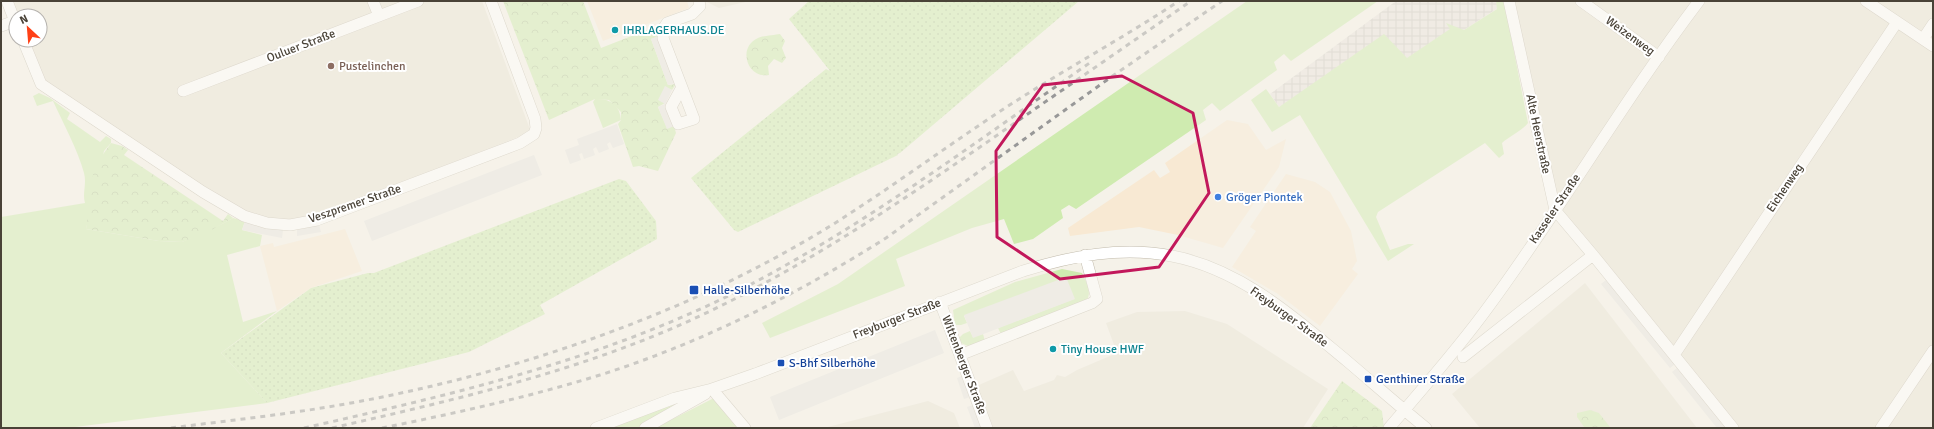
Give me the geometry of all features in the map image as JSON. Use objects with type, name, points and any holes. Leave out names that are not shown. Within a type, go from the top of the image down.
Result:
[{"type":"street","points":[[373,1],[379,16]]},
{"type":"street","name":"Ouluer Straße","points":[[183,91],[418,1]]},
{"type":"street","name":"Veszpremer Straße","points":[[25,48],[41,84],[203,192],[244,216],[266,223],[290,225],[317,220],[520,144],[534,134],[536,128],[535,119],[491,1]]},
{"type":"street","points":[[681,89],[663,38],[664,31],[667,23],[696,11],[700,6],[699,1]]},
{"type":"street","name":"Alte Heerstraße","points":[[1508,1],[1555,210],[1733,428]]},
{"type":"street","name":"Weizenweg","points":[[1581,1],[1659,58]]},
{"type":"street","name":"Kasseler Straße","points":[[1404,410],[1425,388],[1489,306],[1620,112],[1699,1]]},
{"type":"street","points":[[1866,1],[1933,46]]},
{"type":"street","name":"Eichenweg","points":[[1674,354],[1897,22]]},
{"type":"street","points":[[1923,39],[1933,24]]},
{"type":"street","name":"Freyburger Straße","points":[[596,428],[675,398],[712,390],[1023,271],[1061,259],[1085,255],[1125,252],[1154,253],[1192,262],[1230,276],[1256,290],[1303,324],[1426,428]]},
{"type":"street","points":[[960,355],[1092,303],[1097,299],[1085,255]]},
{"type":"street","points":[[1463,357],[1593,255]]},
{"type":"street","name":"Wittenberger Straße","points":[[940,302],[987,428]]},
{"type":"street","points":[[1881,428],[1933,351]]},
{"type":"street","points":[[712,390],[745,428]]},
{"type":"street","name":"Freyburger Straße","points":[[644,428],[690,404],[712,390]]},
{"type":"street","points":[[1389,428],[1404,410]]},
{"type":"highlighted area","points":[[1122,76],[1193,113],[1209,193],[1159,267],[1060,279],[997,237],[996,151],[1043,85]]},
{"type":"shaded area","points":[[7,1],[482,1],[531,132],[329,211],[292,220],[244,216],[41,84],[26,48],[48,48],[48,8],[11,8]]},
{"type":"shaded area","name":"IHRLAGERHAUS.DE","points":[[587,1],[687,1],[689,8],[603,41]]},
{"type":"shaded area","points":[[705,1],[750,1],[719,8]]},
{"type":"shaded area","points":[[1396,1],[1496,1],[1498,8],[1464,30],[1407,59],[1279,107],[1270,94]]},
{"type":"shaded area","points":[[1509,1],[1933,1],[1933,428],[1732,428],[1555,210]]},
{"type":"shaded area","points":[[658,36],[675,83],[668,85],[651,39]]},
{"type":"shaded area","points":[[665,86],[672,90],[665,105],[674,126],[667,129],[658,107],[665,104],[658,100]]},
{"type":"shaded area","points":[[1227,120],[1248,124],[1266,150],[1286,139],[1279,167],[1223,248],[1178,235],[1139,227],[1070,236],[1068,228],[1154,170],[1160,178],[1170,172],[1165,163]]},
{"type":"shaded area","points":[[617,124],[624,144],[613,148],[610,142],[607,144],[609,149],[599,153],[596,147],[593,149],[595,155],[584,159],[582,153],[579,154],[581,160],[570,164],[565,150],[579,145],[577,139]]},
{"type":"shaded area","points":[[534,155],[542,175],[372,241],[364,221]]},
{"type":"shaded area","points":[[1286,174],[1315,182],[1330,192],[1351,231],[1357,261],[1352,269],[1358,274],[1320,326],[1278,294],[1232,267],[1256,231],[1250,227]]},
{"type":"shaded area","points":[[245,221],[283,230],[282,238],[242,230]]},
{"type":"shaded area","points":[[319,225],[321,232],[297,236],[297,230]]},
{"type":"shaded area","points":[[345,229],[362,271],[311,288],[277,311],[260,246],[273,243],[274,247]]},
{"type":"shaded area","points":[[1066,277],[1075,299],[973,338],[964,315]]},
{"type":"shaded area","points":[[1606,280],[1675,364],[1670,368],[1601,284]]},
{"type":"shaded area","points":[[1585,283],[1697,428],[1480,428],[1452,394]]},
{"type":"shaded area","points":[[1185,311],[1227,324],[1328,389],[1303,428],[988,428],[972,388],[1013,370],[1024,391],[1054,380],[1057,375],[1065,377],[1077,370],[1117,353],[1106,323],[1137,312]]},
{"type":"shaded area","points":[[935,330],[944,353],[779,420],[770,397]]},
{"type":"shaded area","points":[[1677,368],[1726,428],[1717,428],[1672,372]]},
{"type":"shaded area","points":[[962,376],[970,397],[964,399],[957,378]]},
{"type":"shaded area","points":[[928,401],[954,413],[960,428],[824,428]]},
{"type":"shaded area","points":[[973,405],[981,427],[975,428],[967,407]]},
{"type":"green space","points":[[503,1],[583,1],[601,48],[657,26],[660,36],[651,39],[668,85],[676,84],[672,90],[665,87],[665,103],[658,107],[667,128],[674,126],[676,133],[658,171],[639,166],[633,167],[618,124],[621,120],[621,112],[609,100],[595,99],[549,120]]},
{"type":"green space","points":[[809,1],[1079,1],[897,154],[898,155],[738,232],[734,230],[691,178],[826,69],[830,71],[789,19]]},
{"type":"green space","points":[[1247,1],[1378,1],[1291,61],[1284,54],[1274,62],[1277,70],[1220,111],[1212,103],[1203,110],[1206,120],[1076,209],[1069,205],[1061,210],[1063,218],[1033,239],[1014,244],[1004,219],[972,228],[896,259],[905,286],[770,338],[762,323],[838,284]]},
{"type":"green space","points":[[1496,1],[1504,1],[1528,123],[1502,143],[1504,154],[1499,158],[1485,143],[1378,212],[1376,217],[1390,250],[1408,244],[1414,244],[1388,261],[1300,115],[1272,132],[1251,100],[1266,89],[1279,107],[1384,34],[1407,58],[1450,29],[1446,23],[1464,30],[1497,9]]},
{"type":"green space","points":[[780,34],[785,41],[782,48],[786,58],[782,63],[774,59],[768,66],[769,75],[761,75],[755,72],[747,61],[746,55],[748,48],[752,42],[760,37]]},
{"type":"green space","points":[[39,93],[50,98],[70,113],[67,119],[100,142],[106,136],[111,139],[111,143],[104,151],[86,229],[159,241],[182,242],[233,218],[245,221],[242,230],[262,235],[260,246],[227,255],[243,322],[277,311],[221,353],[267,403],[67,428],[1,428],[1,217],[85,203],[85,177],[74,146],[53,101],[37,106],[33,96]]},
{"type":"green space","points":[[595,99],[610,101],[619,110],[621,120],[603,128],[593,102]]},
{"type":"green space","points":[[111,143],[122,146],[128,150],[124,155],[223,221],[228,214],[233,218],[206,233],[182,242],[159,241],[86,229],[94,167]]},
{"type":"green space","points":[[619,179],[626,181],[656,221],[657,239],[540,305],[545,314],[469,352],[267,403],[221,353],[311,288],[368,273],[374,273]]},
{"type":"green space","points":[[1062,269],[1082,273],[1089,290],[1087,300],[1001,334],[998,328],[1074,299],[964,316],[967,323],[955,325],[953,310],[1015,282]]},
{"type":"green space","points":[[970,331],[973,337],[983,334],[985,341],[968,346],[961,343],[959,338],[963,334]]},
{"type":"green space","points":[[1342,381],[1382,411],[1384,428],[1310,428]]},
{"type":"green space","points":[[697,392],[640,427],[607,428]]},
{"type":"green space","points":[[714,398],[740,428],[655,428]]},
{"type":"green space","points":[[1590,410],[1599,413],[1610,427],[1584,427],[1577,417],[1577,413]]},
{"type":"railway","points":[[171,428],[358,402],[456,380],[554,352],[694,298],[764,264],[832,225],[1021,98],[1179,1]]},
{"type":"railway","points":[[332,428],[474,394],[568,367],[659,334],[741,296],[847,235],[915,191],[1191,1]]},
{"type":"railway","points":[[382,428],[492,404],[600,375],[638,362],[711,333],[783,298],[886,238],[1114,75],[1222,1]]},
{"type":"railway","points":[[304,428],[413,403],[522,374],[629,339],[681,318],[732,294],[779,269],[871,214],[1091,62]]},
{"type":"place","name":"IHRLAGERHAUS.DE","points":[[615,30]]},
{"type":"place","name":"Pustelinchen","points":[[331,66]]},
{"type":"place","name":"Gröger Piontek","points":[[1218,197]]},
{"type":"place","name":"Halle-Silberhöhe","points":[[694,290]]},
{"type":"place","name":"Tiny House HWF","points":[[1053,349]]},
{"type":"place","name":"S-Bhf Silberhöhe","points":[[781,363]]},
{"type":"place","name":"Genthiner Straße","points":[[1368,379]]}]
